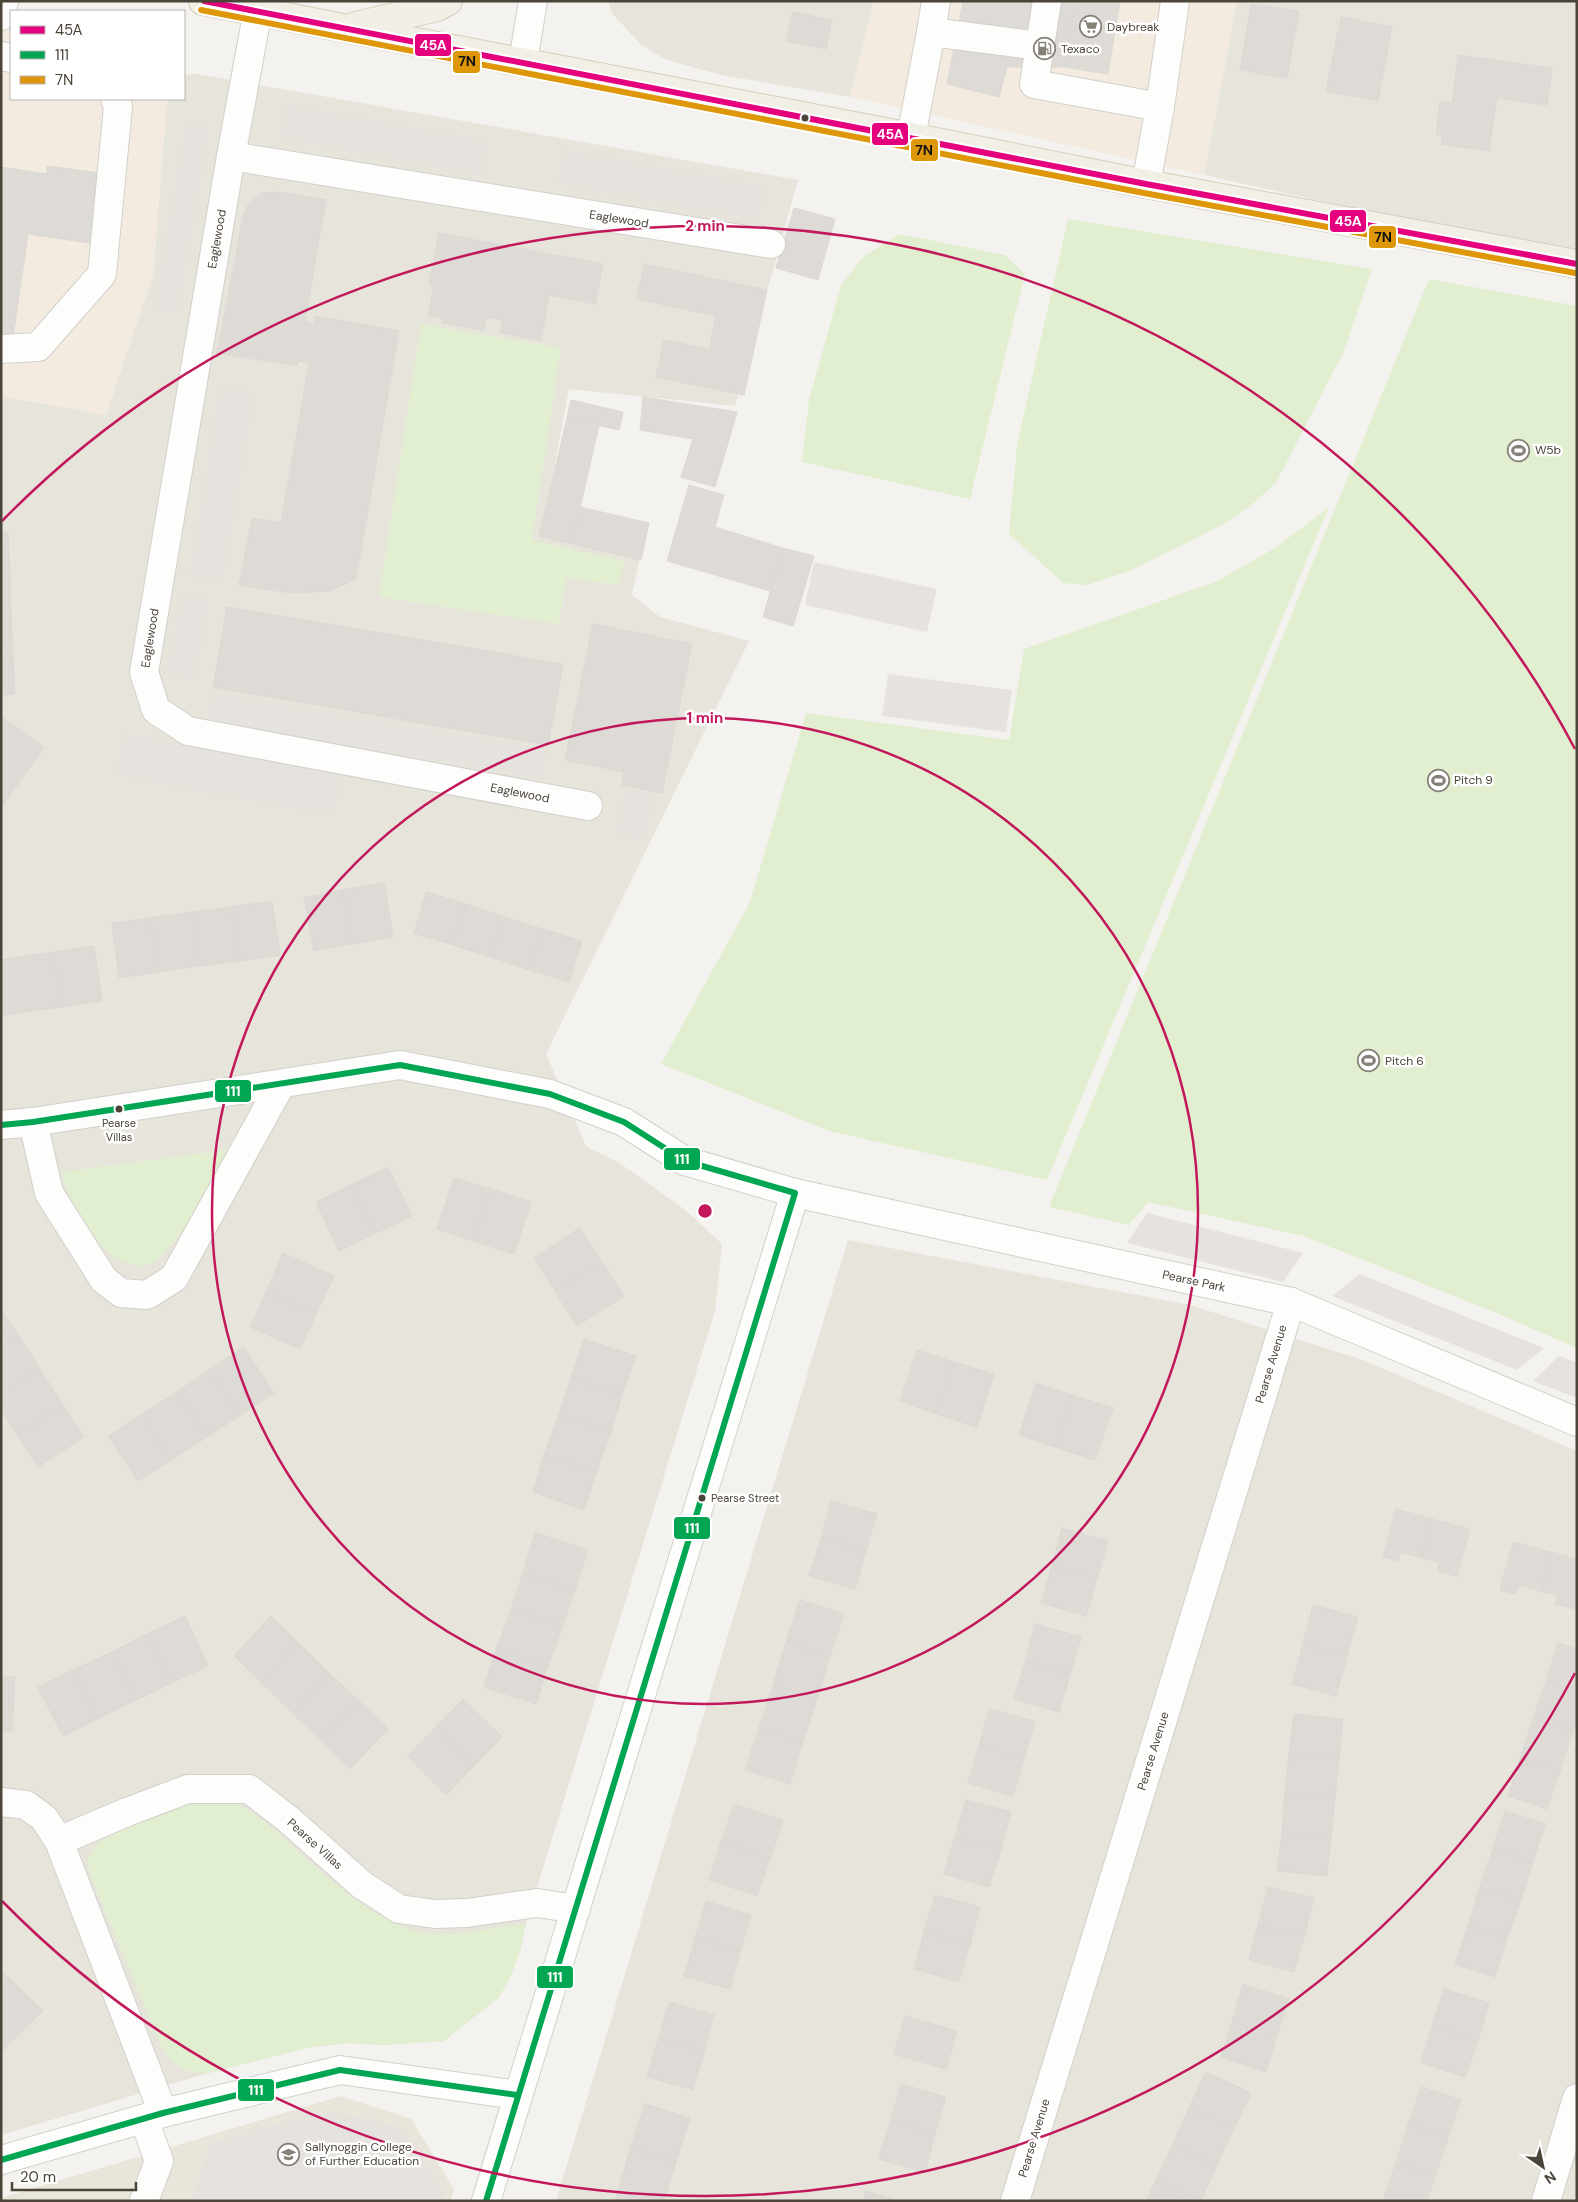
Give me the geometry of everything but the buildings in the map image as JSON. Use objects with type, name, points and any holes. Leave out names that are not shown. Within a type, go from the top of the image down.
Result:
[{"type":"main road","points":[[203,1],[258,10],[1146,184],[1577,264]]},
{"type":"main road","points":[[348,28],[437,7],[448,1]]},
{"type":"street","points":[[1,16],[4,1]]},
{"type":"street","points":[[523,62],[533,1]]},
{"type":"street","points":[[912,137],[936,1]]},
{"type":"street","points":[[1047,1],[1034,84],[1160,107]]},
{"type":"street","points":[[1146,184],[1160,107],[1175,1]]},
{"type":"street","name":"Eaglewood","points":[[258,10],[231,156],[144,672],[156,710],[188,731],[588,806]]},
{"type":"street","points":[[931,32],[1040,46]]},
{"type":"street","points":[[1,349],[38,347],[102,274],[118,106],[115,100]]},
{"type":"street","name":"Eaglewood","points":[[231,156],[771,244]]},
{"type":"street","points":[[1,1125],[33,1122],[400,1065],[550,1094],[624,1122],[685,1162],[795,1193],[486,2201]]},
{"type":"street","points":[[33,1122],[50,1193],[104,1280],[121,1293],[147,1295],[174,1278],[282,1084]]},
{"type":"street","name":"Pearse Park","points":[[795,1193],[1291,1302],[1577,1422]]},
{"type":"street","name":"Pearse Avenue","points":[[1015,2201],[1291,1302]]},
{"type":"street","name":"Pearse Villas","points":[[59,1841],[188,1789],[249,1789],[288,1819],[362,1885],[399,1909],[435,1914],[467,1913],[537,1903],[576,1909]]},
{"type":"street","points":[[1,1802],[26,1805],[44,1818],[59,1841],[154,2116],[159,2161],[144,2201]]},
{"type":"street","points":[[1,2160],[154,2116],[340,2070],[517,2096]]},
{"type":"street","points":[[1546,2201],[1577,2098]]},
{"type":"shaded area","points":[[609,1],[874,1],[850,97],[721,75],[667,60],[641,45],[611,12]]},
{"type":"shaded area","name":"Texaco","points":[[874,1],[1237,1],[1204,175],[850,97]]},
{"type":"shaded area","points":[[1237,1],[1577,1],[1577,257],[1204,175]]},
{"type":"shaded area","points":[[1,10],[10,12],[10,100],[167,100],[153,275],[106,415],[1,396]]},
{"type":"shaded area","name":"Pearse Villas","points":[[197,74],[798,180],[735,406],[569,389],[542,531],[640,557],[632,595],[660,617],[749,641],[546,1054],[586,1146],[621,1164],[684,1209],[722,1244],[715,1311],[526,1923],[520,1952],[509,1980],[498,1998],[444,2041],[382,2045],[350,2043],[311,2047],[205,2074],[1,2135],[1,396],[106,415],[153,275],[167,100],[185,100],[185,75]]},
{"type":"shaded area","points":[[287,105],[488,142],[482,175],[281,138]]},
{"type":"shaded area","points":[[187,124],[209,128],[177,312],[154,308]]},
{"type":"shaded area","points":[[564,150],[765,187],[759,220],[558,183]]},
{"type":"shaded area","points":[[221,386],[253,392],[222,582],[190,577]]},
{"type":"shaded area","points":[[814,562],[937,589],[927,632],[805,605]]},
{"type":"shaded area","points":[[183,594],[209,599],[194,679],[167,674]]},
{"type":"shaded area","points":[[888,674],[1012,690],[1006,732],[882,716]]},
{"type":"shaded area","points":[[212,693],[546,750],[541,778],[207,720]]},
{"type":"shaded area","points":[[125,734],[341,774],[333,815],[117,775]]},
{"type":"shaded area","points":[[627,789],[653,796],[643,840],[616,834]]},
{"type":"shaded area","points":[[1147,1213],[1303,1253],[1283,1282],[1127,1243]]},
{"type":"shaded area","points":[[848,1240],[1190,1305],[1363,1360],[1577,1451],[1577,2201],[556,2201]]},
{"type":"shaded area","points":[[1360,1274],[1544,1348],[1517,1370],[1332,1296]]},
{"type":"shaded area","points":[[1559,1356],[1577,1363],[1577,1398],[1533,1381]]},
{"type":"shaded area","name":"Sallynoggin College of Further Education","points":[[341,2096],[411,2119],[454,2189],[451,2201],[1,2201],[1,2198]]},
{"type":"shaded area","name":"Sallynoggin College of Further Education","points":[[334,2113],[369,2118],[403,2129],[446,2192],[443,2201],[191,2201],[210,2143],[310,2114]]},
{"type":"green space","points":[[1068,219],[1372,269],[1344,351],[1276,483],[1249,507],[1225,523],[1129,571],[1087,585],[1063,583],[1009,534],[1017,445]]},
{"type":"green space","points":[[900,234],[1005,255],[1025,274],[970,499],[802,462],[809,400],[841,285],[864,256]]},
{"type":"green space","points":[[1429,279],[1577,306],[1577,1348],[1499,1314],[1303,1236],[1148,1202],[1129,1225],[1049,1207]]},
{"type":"green space","points":[[421,324],[561,348],[532,540],[624,561],[619,585],[566,578],[559,624],[379,597]]},
{"type":"green space","points":[[1329,507],[1047,1180],[829,1131],[661,1064],[750,902],[806,713],[1009,740],[1024,649],[1215,582],[1275,548]]},
{"type":"green space","points":[[233,1149],[194,1213],[169,1248],[158,1259],[142,1266],[122,1261],[101,1245],[77,1211],[64,1182],[62,1172]]},
{"type":"green space","points":[[191,1802],[236,1803],[253,1813],[356,1900],[401,1926],[424,1933],[447,1934],[526,1923],[520,1952],[509,1980],[498,1998],[444,2041],[382,2045],[350,2043],[311,2047],[205,2074],[185,2070],[170,2059],[160,2043],[93,1882],[87,1861],[98,1842],[151,1817]]},
{"type":"transit line","name":"45A","points":[[204,1],[1146,184],[1577,264]]},
{"type":"transit line","name":"7N","points":[[201,10],[1144,193],[1575,273]]},
{"type":"transit line","name":"111","points":[[1,1125],[33,1122],[400,1065],[550,1094],[624,1122],[685,1161],[795,1193],[486,2201]]},
{"type":"transit line","name":"111","points":[[1,2160],[163,2113],[340,2070],[517,2095]]},
{"type":"place","name":"Daybreak","points":[[1091,27]]},
{"type":"place","name":"Texaco","points":[[1045,49]]},
{"type":"place","name":"W5b","points":[[1519,450]]},
{"type":"place","name":"Pitch 9","points":[[1438,780]]},
{"type":"place","name":"Pitch 6","points":[[1369,1061]]},
{"type":"place","name":"Pearse Villas","points":[[119,1109]]},
{"type":"place","name":"Pearse Street","points":[[702,1498]]},
{"type":"place","name":"Sallynoggin College of Further Education","points":[[289,2154]]}]
